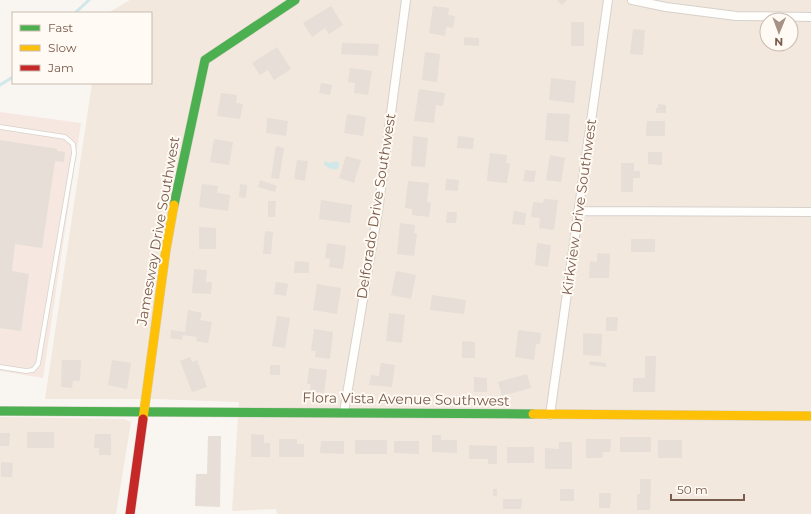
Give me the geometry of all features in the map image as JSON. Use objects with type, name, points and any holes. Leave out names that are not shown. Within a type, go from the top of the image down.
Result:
[{"type":"street","name":"Jamesway Drive Southwest","points":[[130,514],[166,249],[182,165],[205,60],[295,0]]},
{"type":"street","name":"Delforado Drive Southwest","points":[[344,412],[378,211],[406,0]]},
{"type":"street","name":"Kirkview Drive Southwest","points":[[550,415],[608,0]]},
{"type":"street","points":[[632,0],[666,7],[736,16],[811,17]]},
{"type":"street","points":[[578,211],[811,212]]},
{"type":"street","name":"Flora Vista Avenue Southwest","points":[[0,411],[344,412],[550,415],[720,414],[811,416]]},
{"type":"lane","points":[[0,127],[65,137],[73,144],[74,153],[38,364],[33,370],[26,371],[0,367]]},
{"type":"shaded area","points":[[130,0],[811,0],[811,514],[277,514],[276,509],[232,511],[239,402],[155,399],[45,399],[92,84],[152,84],[152,12],[110,12]]},
{"type":"shaded area","points":[[0,112],[81,123],[43,378],[0,371]]},
{"type":"shaded area","points":[[0,417],[124,419],[131,422],[116,514],[0,514]]},
{"type":"water","points":[[325,161],[330,163],[338,161],[338,169],[326,167],[324,164]]},
{"type":"building","points":[[557,0],[567,0],[562,5]]},
{"type":"building","points":[[331,6],[343,25],[329,34],[325,28],[312,37],[303,23]]},
{"type":"building","points":[[433,6],[449,8],[448,15],[455,16],[453,28],[446,27],[445,36],[429,33]]},
{"type":"building","points":[[571,22],[584,22],[584,46],[571,46]]},
{"type":"building","points":[[633,29],[645,30],[643,55],[630,54]]},
{"type":"building","points":[[464,37],[479,38],[479,46],[464,45]]},
{"type":"building","points":[[342,43],[379,44],[378,56],[341,54]]},
{"type":"building","points":[[277,47],[291,69],[274,80],[268,70],[260,75],[252,63]]},
{"type":"building","points":[[425,52],[440,54],[437,82],[422,80]]},
{"type":"building","points":[[350,68],[372,71],[368,95],[354,93],[355,83],[348,82]]},
{"type":"building","points":[[551,78],[576,81],[574,103],[549,100]]},
{"type":"building","points":[[321,83],[332,85],[330,95],[319,93]]},
{"type":"building","points":[[419,89],[445,93],[443,106],[436,105],[434,123],[414,121]]},
{"type":"building","points":[[221,93],[237,95],[236,103],[243,104],[240,119],[217,116]]},
{"type":"building","points":[[658,104],[666,105],[666,113],[656,113]]},
{"type":"building","points":[[547,113],[570,114],[568,142],[545,140]]},
{"type":"building","points":[[347,114],[366,117],[363,136],[344,133]]},
{"type":"building","points":[[267,118],[288,121],[286,136],[266,133]]},
{"type":"building","points":[[647,121],[665,121],[665,136],[646,136]]},
{"type":"building","points":[[413,136],[428,138],[425,167],[411,166]]},
{"type":"building","points":[[458,136],[474,138],[473,149],[457,148]]},
{"type":"building","points":[[214,139],[233,142],[229,165],[210,162]]},
{"type":"building","points":[[0,140],[58,149],[57,151],[65,152],[64,162],[55,161],[42,248],[15,244],[12,271],[29,274],[21,331],[0,328]]},
{"type":"building","points":[[276,146],[284,148],[279,179],[271,178]]},
{"type":"building","points":[[648,152],[662,152],[662,165],[648,164]]},
{"type":"building","points":[[490,153],[507,155],[506,163],[510,163],[507,183],[487,181]]},
{"type":"building","points":[[550,155],[565,158],[561,182],[546,180]]},
{"type":"building","points":[[346,156],[361,160],[354,183],[339,178]]},
{"type":"building","points":[[297,160],[308,161],[305,181],[294,179]]},
{"type":"building","points":[[621,163],[634,163],[634,171],[640,171],[640,178],[633,178],[633,192],[621,192]]},
{"type":"building","points":[[525,170],[536,171],[534,182],[523,181]]},
{"type":"building","points":[[446,179],[459,180],[458,191],[445,190]]},
{"type":"building","points":[[260,180],[277,186],[275,192],[258,187]]},
{"type":"building","points":[[408,181],[429,183],[427,202],[431,203],[429,217],[412,215],[412,209],[405,208]]},
{"type":"building","points":[[202,184],[218,186],[217,193],[230,195],[228,211],[199,207]]},
{"type":"building","points":[[240,184],[247,185],[246,198],[239,197]]},
{"type":"building","points":[[544,199],[558,200],[554,230],[539,228],[540,218],[531,217],[533,202],[543,203]]},
{"type":"building","points":[[321,200],[352,205],[350,223],[319,219]]},
{"type":"building","points":[[268,201],[276,201],[275,217],[268,217]]},
{"type":"building","points":[[514,211],[526,213],[525,225],[512,224]]},
{"type":"building","points":[[447,212],[457,212],[456,223],[446,223]]},
{"type":"building","points":[[400,223],[415,225],[414,233],[417,234],[414,256],[397,254]]},
{"type":"building","points":[[199,227],[216,228],[216,249],[199,249]]},
{"type":"building","points":[[265,231],[273,232],[271,254],[263,254]]},
{"type":"building","points":[[631,239],[655,239],[655,252],[631,252]]},
{"type":"building","points":[[327,243],[346,246],[343,269],[329,267],[330,259],[325,258]]},
{"type":"building","points":[[537,243],[551,245],[548,267],[535,265]]},
{"type":"building","points":[[597,253],[610,254],[609,278],[589,278],[590,261],[597,262]]},
{"type":"building","points":[[295,261],[309,262],[309,273],[294,273]]},
{"type":"building","points":[[194,269],[207,270],[206,282],[212,282],[211,294],[192,293]]},
{"type":"building","points":[[396,271],[416,275],[411,299],[391,295]]},
{"type":"building","points":[[276,282],[288,284],[286,296],[274,294]]},
{"type":"building","points":[[317,284],[341,288],[337,314],[313,310]]},
{"type":"building","points":[[432,295],[466,300],[464,314],[430,310]]},
{"type":"building","points":[[188,310],[202,313],[200,320],[212,322],[208,343],[196,341],[197,337],[183,335],[182,340],[170,338],[171,330],[185,332]]},
{"type":"building","points":[[389,313],[405,315],[402,343],[386,341]]},
{"type":"building","points":[[277,316],[290,318],[285,348],[272,346]]},
{"type":"building","points":[[606,317],[618,317],[617,331],[606,331]]},
{"type":"building","points":[[314,329],[333,332],[330,359],[315,357],[316,351],[311,351]]},
{"type":"building","points":[[518,330],[541,333],[540,344],[536,344],[534,360],[515,357]]},
{"type":"building","points":[[583,333],[602,334],[601,356],[583,355]]},
{"type":"building","points":[[462,341],[475,342],[475,358],[462,358]]},
{"type":"building","points":[[645,356],[656,356],[655,392],[633,392],[633,378],[645,378]]},
{"type":"building","points":[[190,357],[192,362],[197,360],[207,387],[192,392],[180,361]]},
{"type":"building","points":[[62,360],[81,360],[80,381],[73,381],[72,388],[61,387]]},
{"type":"building","points":[[112,360],[131,363],[127,389],[108,385]]},
{"type":"building","points":[[590,361],[606,363],[606,367],[589,365]]},
{"type":"building","points":[[381,363],[395,365],[392,387],[369,385],[371,375],[379,376]]},
{"type":"building","points":[[270,365],[280,365],[280,375],[270,375]]},
{"type":"building","points":[[309,368],[327,370],[324,393],[310,391],[311,384],[307,384]]},
{"type":"building","points":[[527,374],[531,388],[502,396],[498,382]]},
{"type":"building","points":[[474,377],[487,378],[487,392],[474,392]]},
{"type":"building","points":[[27,432],[54,432],[54,448],[27,448]]},
{"type":"building","points":[[0,433],[10,433],[9,446],[0,446]]},
{"type":"building","points":[[95,434],[111,434],[111,455],[99,455],[99,448],[94,448]]},
{"type":"building","points":[[251,434],[264,435],[264,443],[270,443],[270,457],[251,457]]},
{"type":"building","points":[[432,435],[441,435],[441,440],[457,440],[457,453],[432,452]]},
{"type":"building","points":[[208,436],[221,436],[220,507],[195,506],[196,474],[207,474]]},
{"type":"building","points":[[620,437],[651,437],[651,452],[620,452]]},
{"type":"building","points":[[279,439],[297,439],[297,444],[304,444],[304,457],[279,457]]},
{"type":"building","points":[[586,439],[611,439],[610,452],[603,452],[602,458],[586,458]]},
{"type":"building","points":[[355,440],[387,440],[387,454],[355,454]]},
{"type":"building","points":[[658,440],[682,440],[682,458],[658,458]]},
{"type":"building","points":[[321,441],[344,441],[344,454],[320,453]]},
{"type":"building","points":[[394,441],[419,441],[419,454],[394,453]]},
{"type":"building","points":[[559,442],[572,442],[572,469],[545,469],[545,448],[559,449]]},
{"type":"building","points":[[469,445],[497,446],[497,464],[488,464],[488,459],[469,459]]},
{"type":"building","points":[[507,447],[534,447],[534,463],[507,463]]},
{"type":"building","points":[[1,462],[13,463],[12,477],[1,477]]},
{"type":"building","points":[[640,479],[651,479],[650,510],[637,510],[637,494],[640,494]]},
{"type":"building","points":[[493,489],[497,489],[497,496],[493,496]]},
{"type":"building","points":[[560,489],[574,489],[574,501],[560,501]]},
{"type":"building","points":[[599,493],[611,493],[610,508],[599,508]]},
{"type":"building","points":[[503,499],[522,499],[521,509],[503,509]]},
{"type":"waterway","points":[[76,12],[89,0]]},
{"type":"waterway","points":[[0,85],[12,78]]},
{"type":"traffic: fast","points":[[174,205],[205,60],[295,0]]},
{"type":"traffic: fast","points":[[0,411],[533,414]]},
{"type":"traffic: slow","points":[[143,419],[166,249],[174,205]]},
{"type":"traffic: slow","points":[[533,414],[811,416]]},
{"type":"traffic: jam","points":[[130,514],[143,419]]}]
